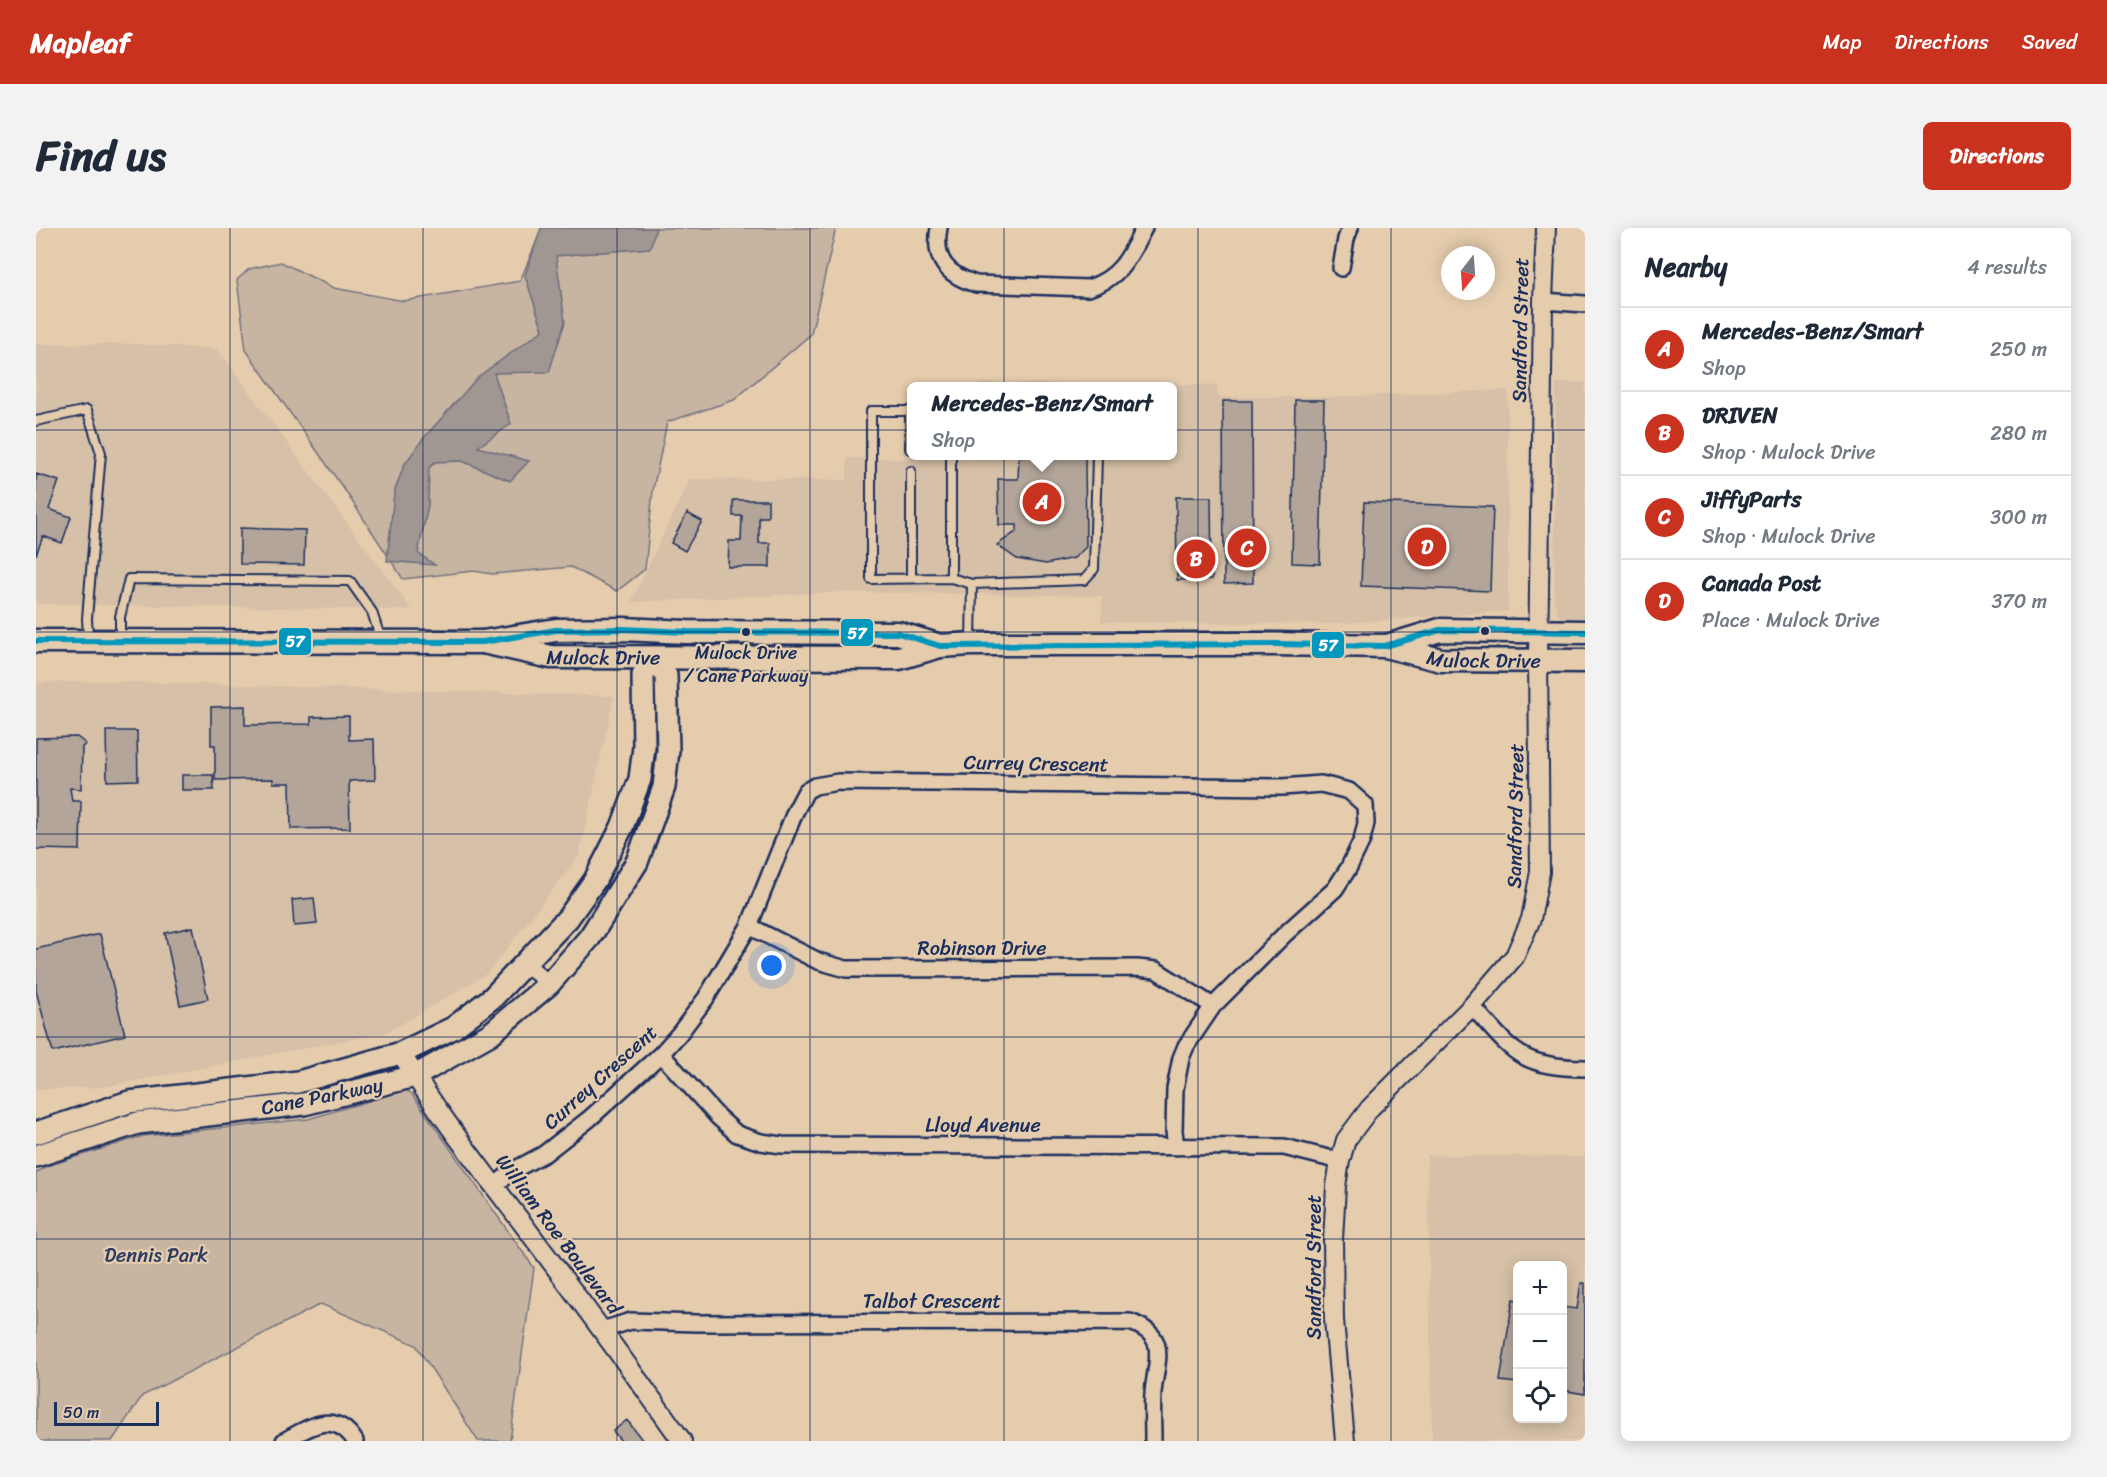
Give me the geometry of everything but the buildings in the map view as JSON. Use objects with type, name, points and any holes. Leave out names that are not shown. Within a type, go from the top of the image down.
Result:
[{"type":"main road","name":"Mulock Drive","points":[[36,641],[483,642],[556,630],[898,633],[940,646]]},
{"type":"main road","name":"Mulock Drive","points":[[1385,646],[1440,630],[1585,632]]},
{"type":"main road","name":"Mulock Drive","points":[[483,642],[551,657],[899,658],[940,646],[971,644],[1275,644],[1385,646],[1441,660],[1585,661]]},
{"type":"main road","name":"Cane Parkway","points":[[36,1133],[129,1102],[297,1082],[402,1053],[453,1028],[493,997],[568,918],[595,880],[622,827],[640,779],[644,747],[643,675],[653,658],[666,675],[668,750],[664,787],[637,861],[590,937],[549,984],[490,1034],[415,1076],[304,1104],[138,1123],[36,1156]]},
{"type":"street","points":[[939,228],[938,247],[944,263],[951,274],[962,280],[976,284],[1088,288],[1103,284],[1118,273],[1144,228]]},
{"type":"street","points":[[1341,268],[1350,228]]},
{"type":"street","name":"Sandford Street","points":[[1345,1441],[1334,1320],[1334,1212],[1340,1161],[1346,1140],[1370,1108],[1472,1006],[1515,956],[1531,919],[1536,897],[1540,872],[1538,660],[1546,228]]},
{"type":"street","points":[[1543,301],[1585,304]]},
{"type":"street","name":"Cane Parkway","points":[[653,631],[653,658]]},
{"type":"street","name":"Currey Crescent","points":[[494,1186],[514,1170],[544,1154],[581,1126],[661,1054],[706,998],[749,926],[795,812],[806,792],[815,786],[838,782],[1282,787],[1321,784],[1349,791],[1365,805],[1366,815],[1362,840],[1348,869],[1335,889],[1285,934],[1213,1006],[1181,1058],[1175,1089],[1176,1147]]},
{"type":"street","name":"Robinson Drive","points":[[749,926],[818,961],[846,969],[1137,968],[1156,970],[1213,1006]]},
{"type":"street","points":[[525,963],[549,984]]},
{"type":"street","points":[[1472,1006],[1513,1051],[1529,1061],[1544,1065],[1585,1068]]},
{"type":"street","name":"William Roe Boulevard","points":[[402,1053],[415,1076],[494,1186],[682,1441]]},
{"type":"street","name":"Lloyd Avenue","points":[[661,1054],[718,1117],[737,1134],[761,1142],[782,1145],[1284,1147],[1340,1161]]},
{"type":"street","name":"Talbot Crescent","points":[[602,1330],[631,1321],[698,1323],[1130,1322],[1149,1331],[1158,1349],[1153,1392],[1153,1441]]},
{"type":"street","points":[[284,1441],[319,1423],[332,1423],[348,1431],[355,1441]]},
{"type":"lane","points":[[36,421],[87,410],[101,453],[87,618],[88,641]]},
{"type":"lane","points":[[907,411],[871,411],[871,579],[951,578],[972,584],[1084,580],[1094,569],[1097,460]]},
{"type":"lane","points":[[951,460],[951,578]]},
{"type":"lane","points":[[910,471],[911,578]]},
{"type":"lane","points":[[120,642],[120,617],[129,579],[350,581],[372,612],[382,642]]},
{"type":"lane","points":[[971,644],[972,584]]},
{"type":"shaded area","points":[[541,228],[656,228],[650,248],[556,256],[565,322],[549,372],[494,373],[511,424],[478,447],[529,461],[510,481],[462,461],[435,462],[429,468],[428,506],[418,553],[435,565],[387,561],[394,493],[404,465],[422,440],[479,376],[543,330],[525,276]]},
{"type":"shaded area","points":[[36,344],[137,344],[217,349],[412,610],[36,604]]},
{"type":"shaded area","points":[[1585,382],[1585,619],[1560,619],[1554,602],[1556,383]]},
{"type":"shaded area","points":[[1177,385],[1217,385],[1218,397],[1335,397],[1508,390],[1508,611],[1331,624],[1101,622],[1102,596],[845,592],[631,602],[690,479],[847,480],[847,458],[1177,460]]},
{"type":"shaded area","points":[[99,681],[614,696],[579,856],[488,973],[388,1032],[104,1087],[36,1090],[36,683]]},
{"type":"shaded area","points":[[1427,1155],[1585,1157],[1585,1441],[1432,1441]]},
{"type":"green space","points":[[564,228],[836,228],[811,334],[734,400],[667,422],[653,490],[645,569],[617,591],[571,567],[492,574],[474,571],[403,579],[346,492],[246,350],[237,280],[249,269],[281,262],[334,288],[404,301],[520,281],[538,238]]},
{"type":"green space","name":"Dennis Park","points":[[402,1087],[412,1094],[534,1268],[510,1441],[478,1441],[416,1345],[321,1304],[142,1396],[112,1441],[36,1441],[36,1173],[47,1166],[143,1136],[308,1119],[379,1098]]},
{"type":"transit line","name":"57","points":[[36,641],[483,642],[556,630],[623,629],[687,632],[898,633],[940,646],[1275,644],[1385,646],[1440,630],[1585,632]]},
{"type":"place","name":"Mercedes-Benz/Smart","points":[[1042,502]]},
{"type":"place","name":"Canada Post","points":[[1427,547]]},
{"type":"place","name":"JiffyParts","points":[[1247,548]]},
{"type":"place","name":"DRIVEN","points":[[1196,559]]},
{"type":"place","name":"Mulock Drive / Cane Parkway","points":[[746,632]]}]
